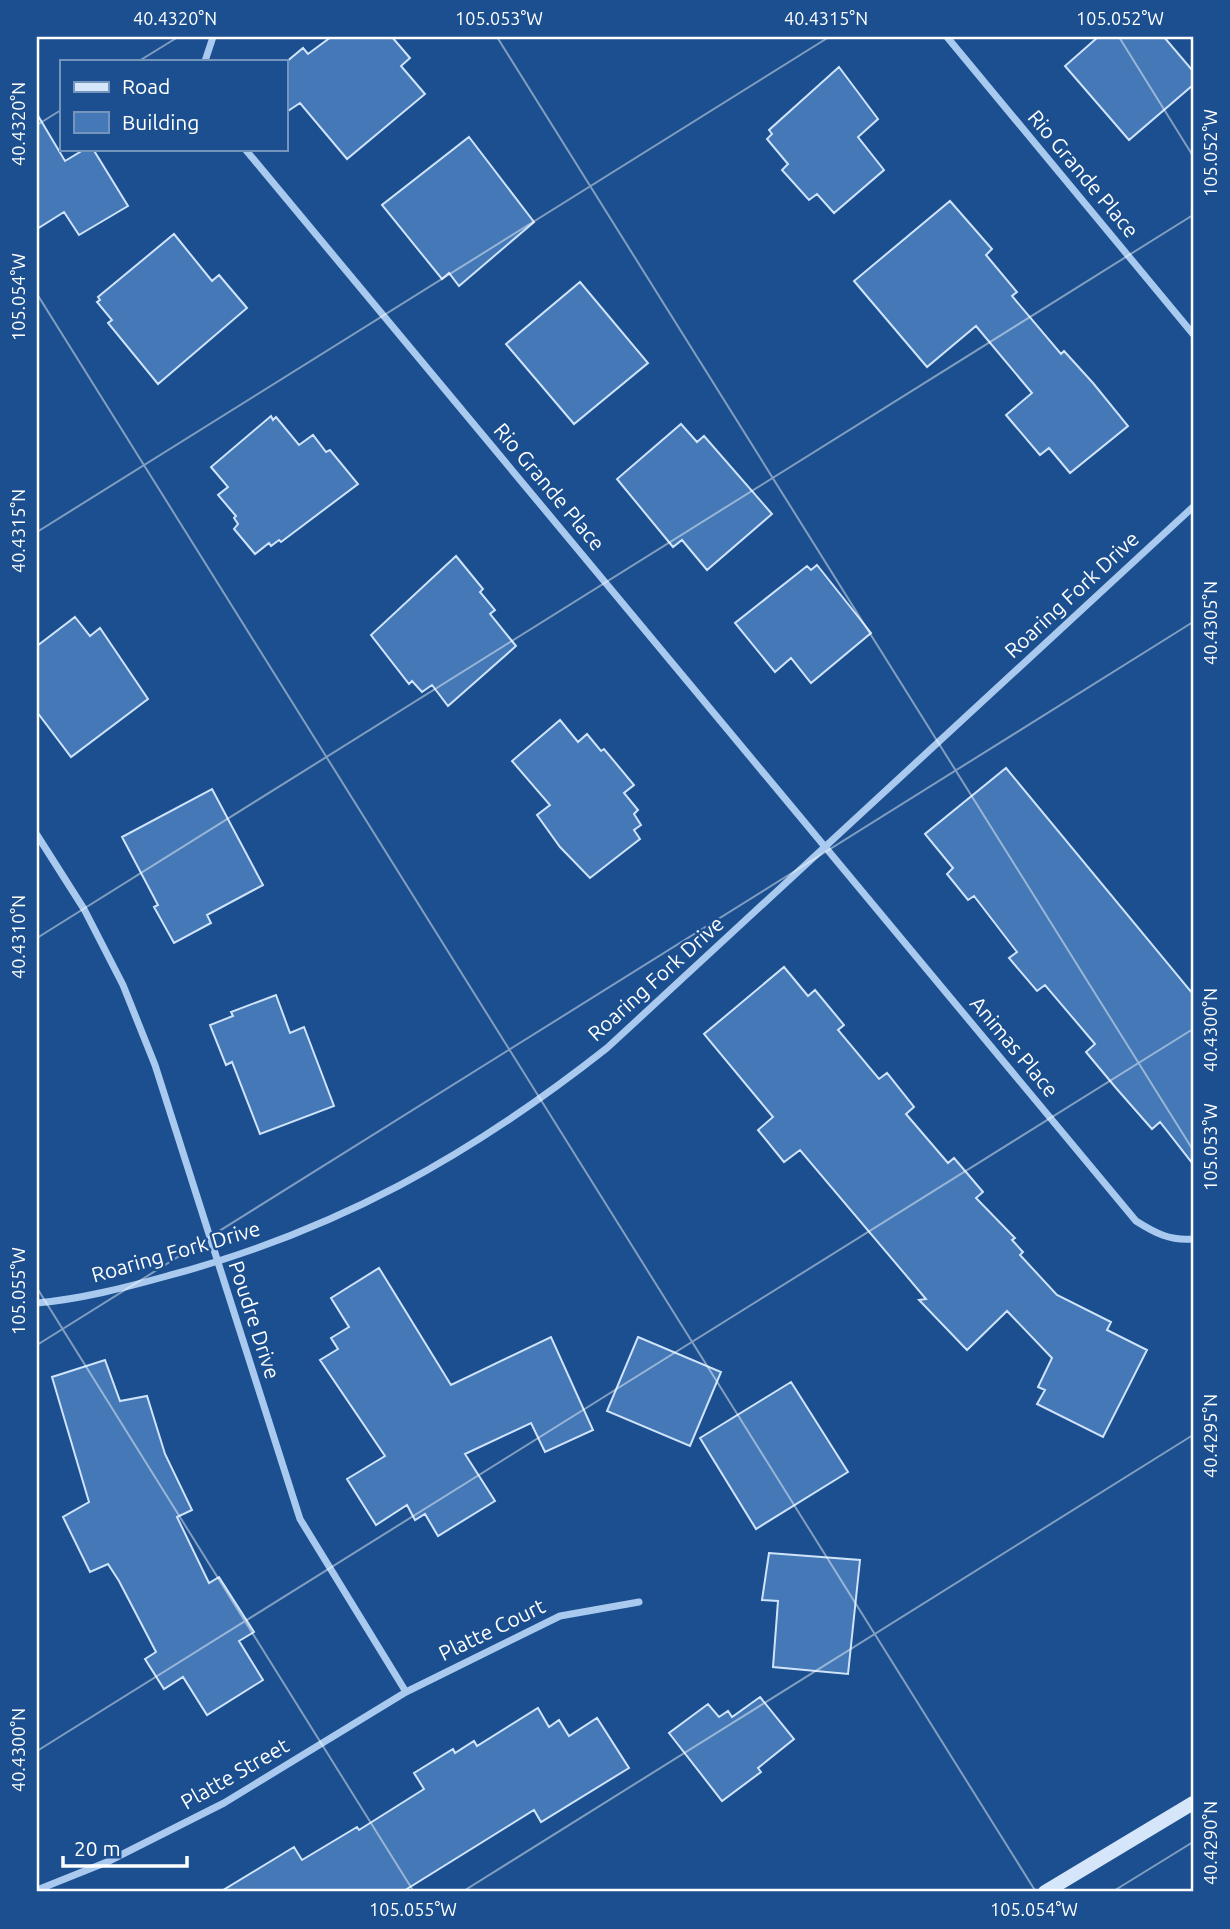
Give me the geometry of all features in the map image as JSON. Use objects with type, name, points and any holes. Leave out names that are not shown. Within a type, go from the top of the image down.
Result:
[{"type":"main road","points":[[1045,1892],[1193,1803]]},
{"type":"street","points":[[205,60],[213,37]]},
{"type":"street","name":"Rio Grande Place","points":[[947,37],[1193,334]]},
{"type":"street","name":"Rio Grande Place","points":[[246,150],[825,848]]},
{"type":"street","name":"Roaring Fork Drive","points":[[37,1303],[120,1289],[218,1263],[292,1236],[365,1205],[453,1158],[544,1097],[607,1048],[1193,507]]},
{"type":"street","name":"Poudre Drive","points":[[37,835],[84,909],[123,985],[155,1065],[300,1519],[406,1692]]},
{"type":"street","name":"Animas Place","points":[[825,848],[1136,1222],[1158,1235],[1180,1240],[1193,1239]]},
{"type":"street","name":"Platte Court","points":[[406,1692],[560,1616],[639,1602]]},
{"type":"street","name":"Platte Street","points":[[37,1890],[107,1862],[224,1803],[406,1692]]},
{"type":"building","points":[[331,37],[392,37],[410,58],[401,66],[425,94],[347,159],[300,103],[287,112],[287,61],[303,48],[308,54]]},
{"type":"building","points":[[1098,37],[1164,37],[1193,71],[1193,85],[1129,140],[1065,66]]},
{"type":"building","points":[[839,67],[878,119],[858,137],[884,170],[834,213],[817,194],[809,200],[782,170],[788,164],[767,139],[772,134],[769,130]]},
{"type":"building","points":[[37,114],[65,161],[83,150],[94,150],[128,206],[79,235],[64,212],[37,229]]},
{"type":"building","points":[[469,137],[534,222],[459,286],[449,273],[442,279],[382,205]]},
{"type":"building","points":[[950,201],[992,249],[986,255],[1017,292],[1012,296],[1061,354],[1064,351],[1093,383],[1128,426],[1070,473],[1049,448],[1040,455],[1006,415],[1032,393],[976,326],[927,367],[854,281]]},
{"type":"building","points":[[174,234],[212,281],[219,275],[247,308],[158,384],[108,323],[112,320],[97,302],[100,300],[98,297]]},
{"type":"building","points":[[580,282],[648,363],[574,424],[506,344]]},
{"type":"building","points":[[271,416],[273,420],[276,417],[299,445],[313,435],[326,452],[330,450],[358,484],[281,542],[279,540],[271,546],[269,543],[255,554],[234,529],[238,524],[234,518],[236,516],[218,495],[228,487],[211,467]]},
{"type":"building","points":[[681,424],[697,442],[704,436],[772,514],[707,570],[682,540],[673,547],[617,479]]},
{"type":"building","points":[[456,556],[483,589],[480,592],[495,610],[490,614],[516,646],[448,706],[432,685],[422,692],[412,681],[409,684],[371,635]]},
{"type":"building","points":[[817,565],[871,633],[811,683],[791,658],[775,672],[735,623],[807,566],[811,570]]},
{"type":"building","points":[[75,617],[90,636],[100,628],[148,699],[71,757],[37,712],[37,646]]},
{"type":"building","points":[[560,720],[578,742],[587,734],[601,751],[604,749],[634,785],[624,793],[638,810],[634,814],[641,825],[634,830],[640,839],[590,878],[560,847],[537,815],[550,805],[512,761]]},
{"type":"building","points":[[1006,768],[1193,994],[1193,1164],[1160,1122],[1152,1129],[1086,1052],[1095,1044],[1045,985],[1037,991],[1009,958],[1017,952],[974,896],[968,900],[947,874],[953,868],[925,834]]},
{"type":"building","points":[[212,789],[263,885],[207,915],[211,923],[174,943],[154,907],[158,905],[122,837]]},
{"type":"building","points":[[784,967],[808,996],[815,990],[844,1025],[838,1030],[879,1079],[887,1073],[914,1107],[906,1114],[948,1163],[954,1158],[983,1192],[976,1198],[1015,1238],[1012,1240],[1023,1252],[1020,1255],[1057,1295],[1111,1322],[1107,1330],[1147,1350],[1103,1437],[1037,1404],[1045,1390],[1038,1387],[1052,1358],[1007,1311],[967,1350],[919,1300],[926,1299],[800,1150],[784,1162],[758,1130],[773,1117],[704,1034]]},
{"type":"building","points":[[276,995],[290,1033],[304,1027],[334,1106],[260,1134],[232,1062],[226,1065],[210,1025],[233,1016],[231,1012]]},
{"type":"building","points":[[379,1268],[451,1385],[551,1337],[593,1430],[545,1452],[531,1423],[465,1454],[495,1501],[438,1536],[425,1514],[415,1520],[407,1505],[376,1525],[347,1479],[385,1456],[320,1360],[338,1349],[331,1338],[349,1327],[331,1298]]},
{"type":"building","points":[[638,1337],[721,1372],[690,1446],[607,1411]]},
{"type":"building","points":[[105,1360],[120,1401],[147,1396],[165,1454],[192,1510],[177,1517],[209,1583],[219,1577],[254,1632],[239,1641],[263,1680],[207,1715],[183,1677],[164,1689],[145,1659],[156,1652],[119,1581],[108,1564],[90,1572],[63,1517],[89,1502],[52,1377]]},
{"type":"building","points":[[791,1382],[848,1472],[756,1529],[700,1438]]},
{"type":"building","points":[[769,1553],[860,1560],[848,1674],[773,1667],[778,1601],[762,1600]]},
{"type":"building","points":[[760,1697],[794,1739],[758,1768],[761,1772],[722,1801],[669,1733],[708,1704],[719,1717],[728,1711],[732,1717]]},
{"type":"building","points":[[538,1708],[549,1727],[559,1720],[569,1736],[597,1718],[629,1768],[541,1822],[534,1810],[402,1892],[220,1892],[294,1847],[302,1860],[357,1827],[359,1830],[424,1789],[414,1773],[453,1749],[455,1753],[474,1741],[477,1746]]}]
